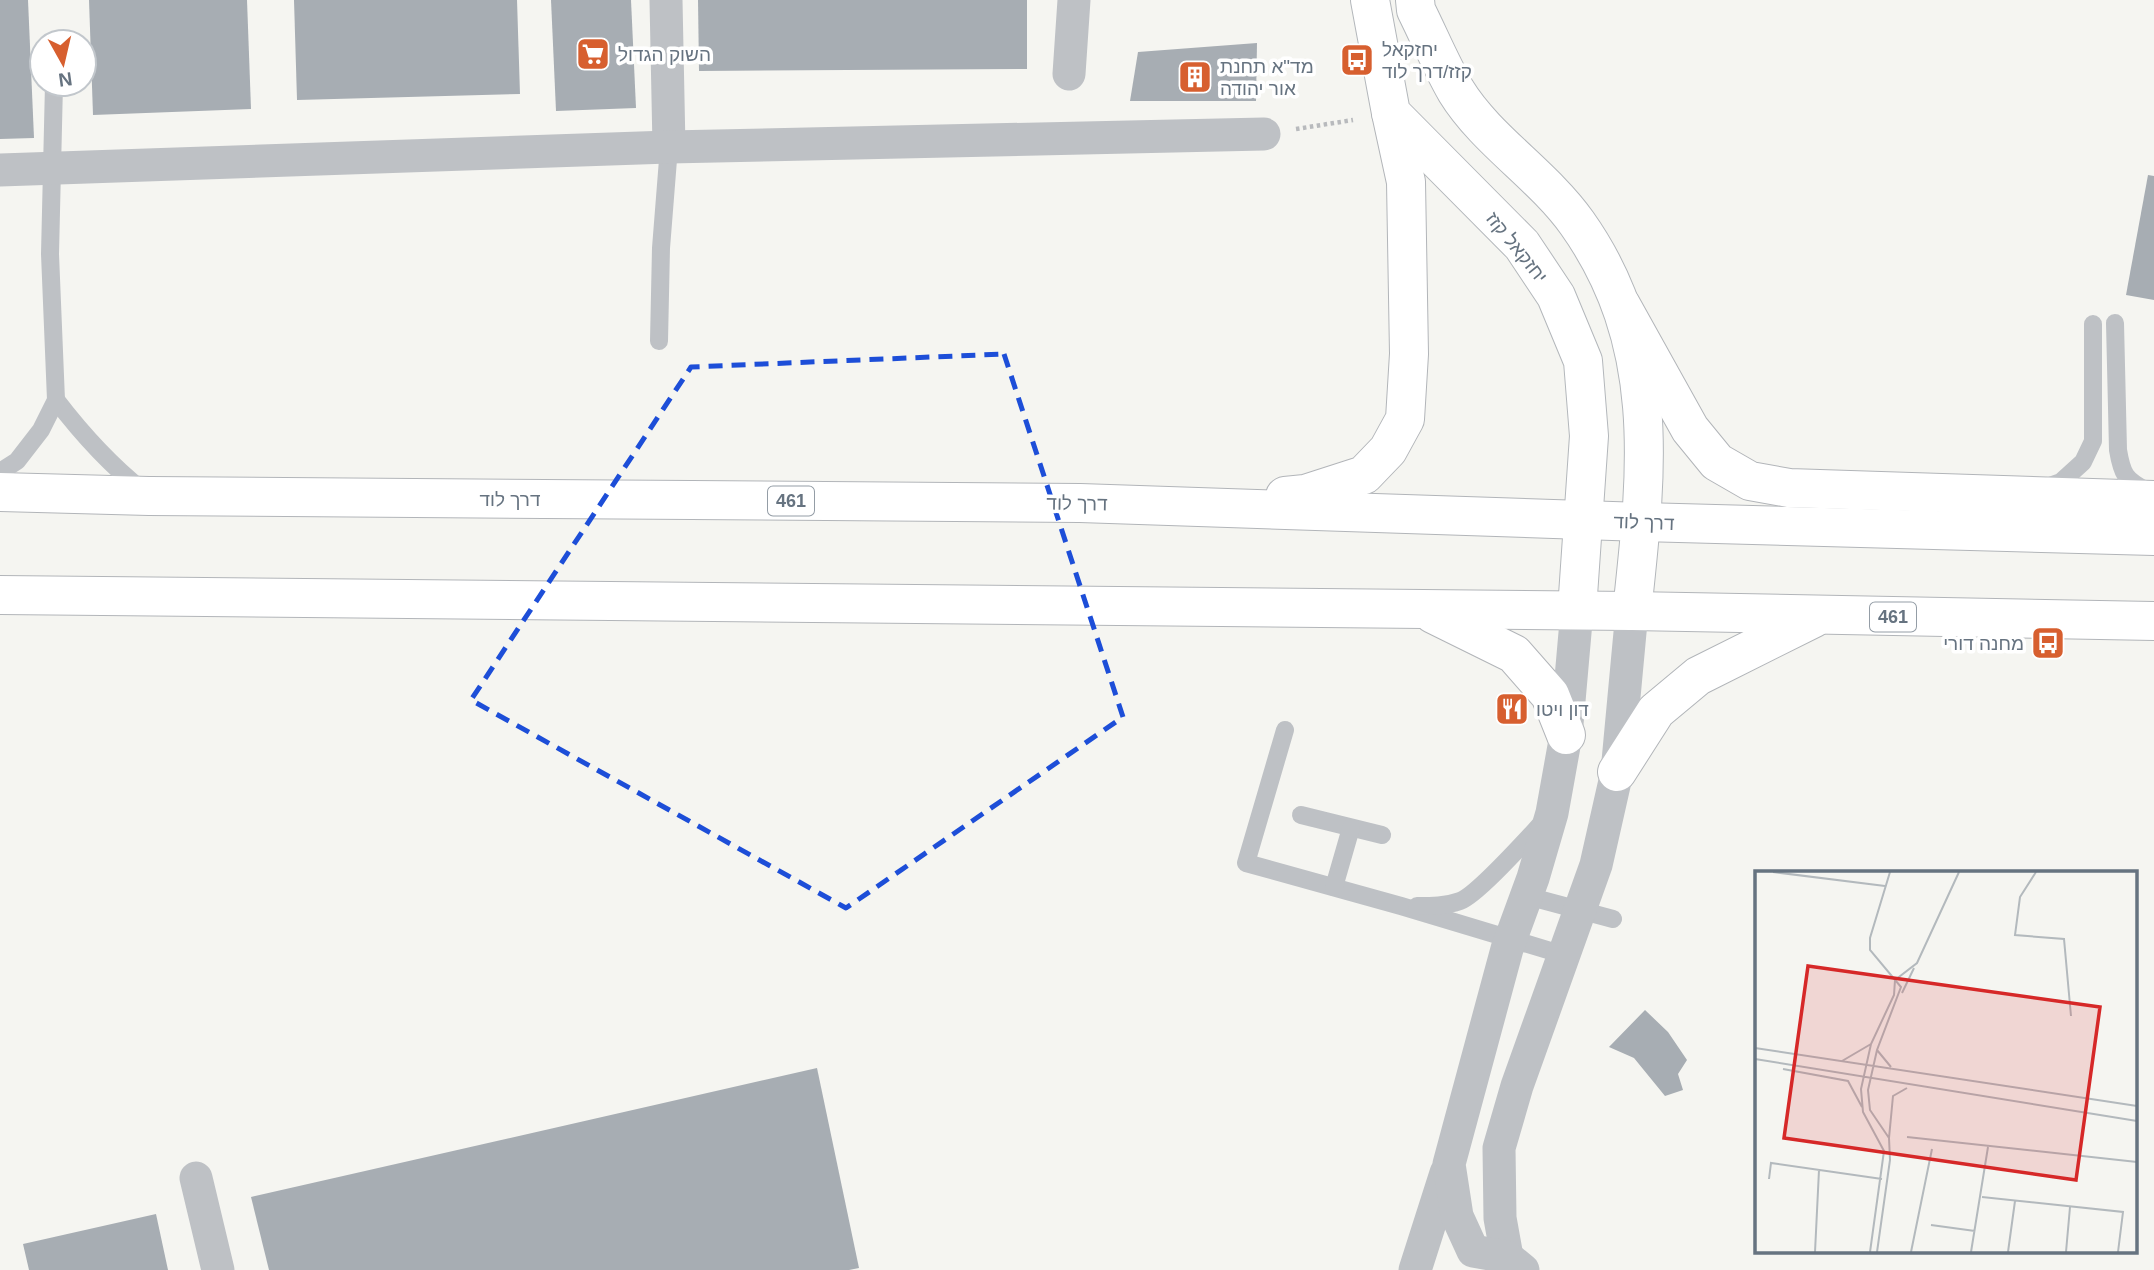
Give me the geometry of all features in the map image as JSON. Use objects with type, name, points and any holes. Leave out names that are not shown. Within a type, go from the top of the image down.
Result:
[{"type":"main road","points":[[1180,506],[1305,494],[1364,475],[1388,450],[1405,419],[1409,354],[1406,182],[1370,0]]},
{"type":"main road","points":[[1415,0],[1416,10],[1457,92],[1496,139],[1542,183],[1577,223],[1608,274],[1621,304],[1689,429],[1717,462],[1749,481],[1789,488],[2154,500]]},
{"type":"main road","name":"יחזקאל קזז","points":[[1391,113],[1522,246],[1556,296],[1583,360],[1590,436],[1577,611]]},
{"type":"main road","points":[[1621,304],[1638,370],[1645,435],[1642,522],[1632,611]]},
{"type":"main road","name":"דרך לוד","points":[[0,492],[149,496],[1080,503],[2154,536]]},
{"type":"main road","name":"461","points":[[0,595],[1632,611],[2154,621]]},
{"type":"main road","points":[[1425,610],[1514,654],[1550,695],[1566,735]]},
{"type":"main road","points":[[1616,772],[1656,711],[1698,676],[1818,615]]},
{"type":"street","points":[[666,0],[669,147]]},
{"type":"street","points":[[1069,74],[1074,0]]},
{"type":"street","points":[[0,170],[669,147],[1264,134]]},
{"type":"street","points":[[1415,1270],[1449,1164],[1511,939],[1552,813],[1566,735],[1577,611]]},
{"type":"street","points":[[1507,1266],[1500,1218],[1499,1149],[1517,1086],[1596,865],[1616,772],[1632,611]]},
{"type":"street","points":[[1449,1164],[1457,1216],[1473,1251],[1507,1266]]},
{"type":"street","points":[[197,1178],[218,1270]]},
{"type":"lane","points":[[0,472],[17,461],[41,430],[56,400],[50,254],[54,98]]},
{"type":"lane","points":[[659,341],[661,248],[669,147]]},
{"type":"lane","points":[[2115,323],[2118,450],[2121,467],[2128,481],[2154,493]]},
{"type":"lane","points":[[2022,497],[2061,482],[2083,462],[2093,441],[2093,324]]},
{"type":"lane","points":[[56,400],[84,438],[113,467],[149,496]]},
{"type":"lane","points":[[1285,730],[1246,863],[1564,955]]},
{"type":"lane","points":[[1401,906],[1435,906],[1462,901],[1487,880],[1552,813]]},
{"type":"lane","points":[[1301,815],[1382,835]]},
{"type":"lane","points":[[1334,887],[1351,828]]},
{"type":"lane","points":[[1527,896],[1613,919]]},
{"type":"path","points":[[1264,134],[1391,113]]},
{"type":"highlighted area","points":[[1004,354],[1123,717],[846,908],[471,700],[691,367]]},
{"type":"building","points":[[0,0],[28,0],[28,98],[32,98],[34,138],[0,139]]},
{"type":"building","points":[[89,0],[247,0],[251,109],[93,115],[92,98],[98,98],[98,28],[90,28]]},
{"type":"building","points":[[294,0],[517,0],[520,94],[297,100]]},
{"type":"building","name":"השוק הגדול","points":[[551,0],[631,0],[636,108],[556,111]]},
{"type":"building","points":[[698,0],[1027,0],[1027,69],[699,71]]},
{"type":"building","name":"מד\"א תחנת אור יהודה","points":[[1257,43],[1256,101],[1130,101],[1138,52]]},
{"type":"building","points":[[2148,175],[2154,176],[2154,300],[2126,295]]},
{"type":"building","points":[[1645,1010],[1668,1032],[1687,1060],[1678,1074],[1683,1090],[1665,1096],[1634,1058],[1609,1047]]},
{"type":"building","points":[[817,1068],[859,1268],[269,1270],[251,1197]]},
{"type":"building","points":[[156,1214],[168,1270],[29,1270],[23,1244]]},
{"type":"place","name":"השוק הגדול","points":[[593,54]]},
{"type":"place","name":"יחזקאל קזז/דרך לוד","points":[[1357,60]]},
{"type":"place","name":"מד\"א תחנת אור יהודה","points":[[1195,77]]},
{"type":"place","name":"מחנה דורי","points":[[2048,643]]},
{"type":"place","name":"דון ויטו","points":[[1512,709]]}]
